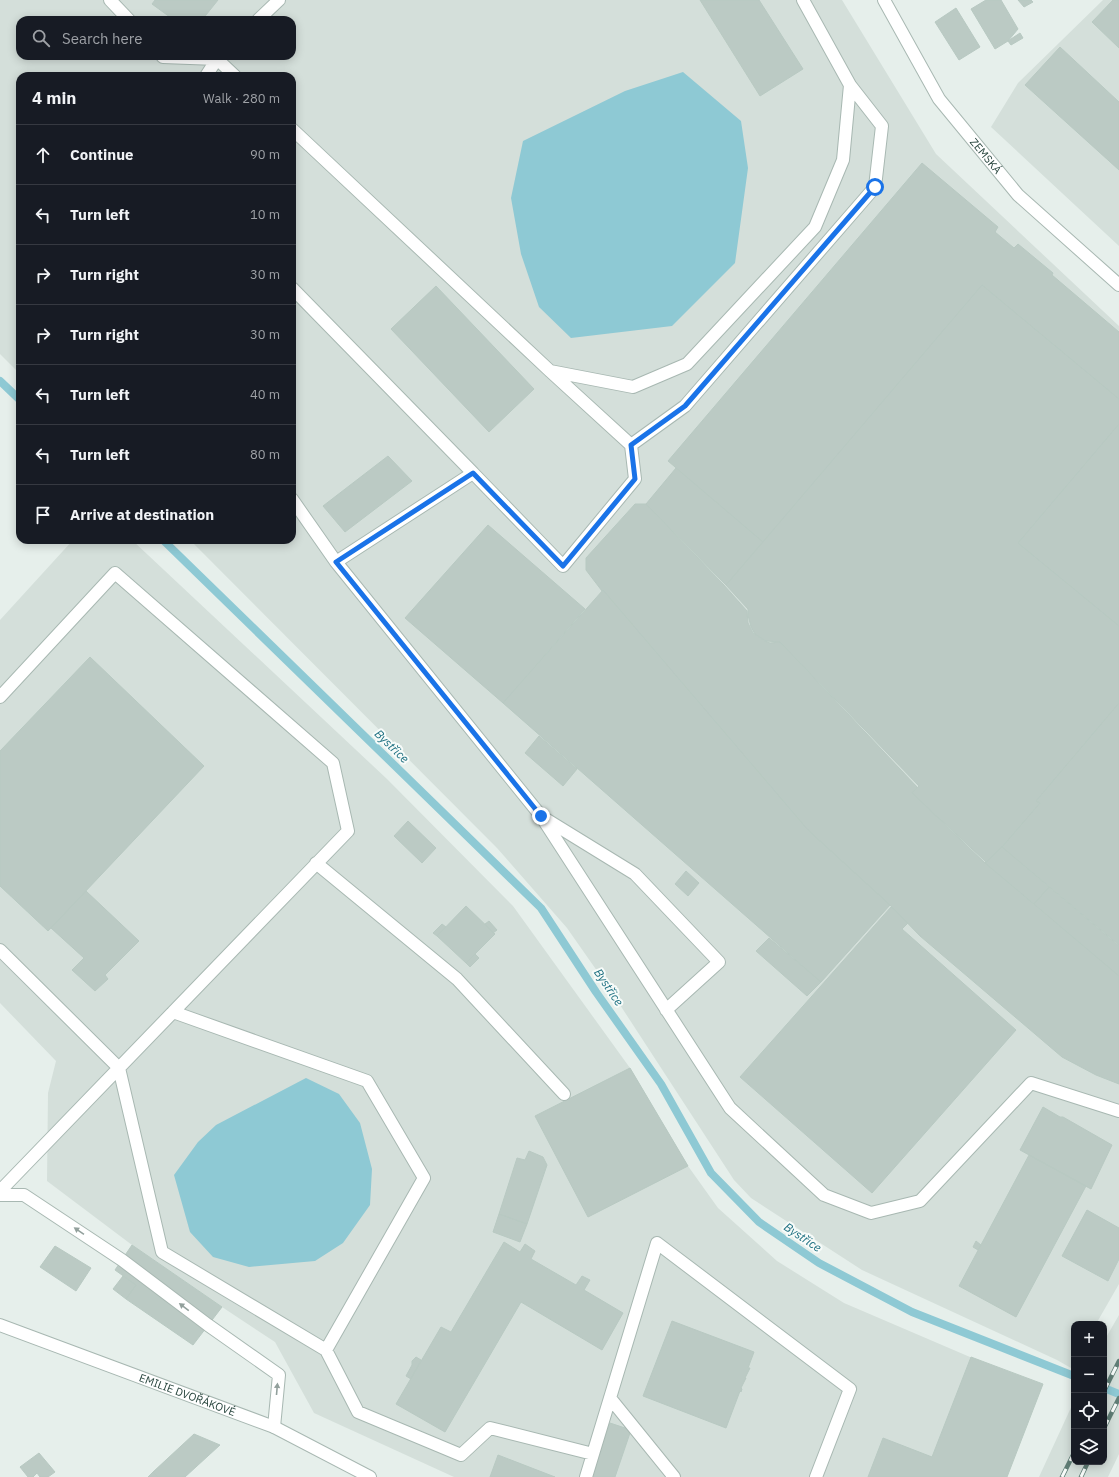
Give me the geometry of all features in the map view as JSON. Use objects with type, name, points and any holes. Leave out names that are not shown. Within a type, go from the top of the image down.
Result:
[{"type":"street","points":[[110,0],[125,16]]},
{"type":"street","points":[[262,16],[279,0]]},
{"type":"street","points":[[631,445],[685,406],[875,187],[882,126],[850,85],[803,0]]},
{"type":"street","name":"ZEMSKÁ","points":[[884,0],[939,99],[1018,195],[1119,285]]},
{"type":"street","points":[[209,72],[216,60]]},
{"type":"street","points":[[221,60],[231,72]]},
{"type":"street","points":[[550,371],[633,387],[687,364],[815,227],[843,160],[850,85]]},
{"type":"street","points":[[296,133],[631,445],[635,479],[563,566],[296,292]]},
{"type":"street","points":[[336,562],[473,473]]},
{"type":"street","points":[[296,505],[336,562],[541,816],[730,1108],[824,1195],[871,1214],[920,1200],[1031,1082],[1119,1111]]},
{"type":"street","points":[[0,697],[115,573],[333,763],[348,830],[0,1191]]},
{"type":"street","points":[[541,816],[635,874],[719,962],[666,1010]]},
{"type":"street","points":[[316,863],[457,979],[564,1094]]},
{"type":"street","points":[[0,950],[119,1068],[162,1252],[326,1350],[358,1412],[461,1456],[490,1428],[593,1454]]},
{"type":"street","points":[[173,1012],[367,1081],[424,1178],[326,1350]]},
{"type":"street","points":[[0,1195],[24,1195],[122,1260],[208,1325],[279,1375],[274,1428]]},
{"type":"street","points":[[586,1477],[657,1243],[850,1390],[816,1477]]},
{"type":"street","name":"EMILIE DVOŘÁKOVÉ","points":[[0,1325],[274,1428],[370,1477]]},
{"type":"street","points":[[610,1398],[674,1477]]},
{"type":"shaded area","points":[[0,0],[842,0],[936,154],[1119,326],[1119,1284],[1098,1321],[1071,1321],[1071,1368],[1057,1360],[862,1270],[751,1198],[734,1180],[609,988],[567,928],[497,848],[194,544],[296,544],[296,72],[16,72],[16,370],[0,354]]},
{"type":"shaded area","points":[[1103,0],[1119,0],[1119,246],[991,127],[1018,83]]},
{"type":"shaded area","points":[[69,544],[136,544],[387,779],[513,906],[630,1068],[688,1166],[718,1208],[777,1261],[844,1303],[970,1357],[1042,1385],[1006,1477],[454,1477],[314,1413],[275,1342],[132,1245],[47,1181],[48,1093],[56,1061],[0,1003],[0,620]]},
{"type":"shaded area","points":[[1119,1315],[1119,1454],[1108,1477],[1039,1477],[1071,1408],[1071,1465],[1107,1465],[1107,1336]]},
{"type":"water","points":[[683,72],[741,121],[748,168],[735,263],[672,326],[571,338],[539,307],[521,254],[511,198],[523,141],[625,91]]},
{"type":"water","points":[[306,1078],[339,1094],[360,1123],[372,1169],[370,1205],[343,1243],[315,1261],[249,1267],[213,1257],[190,1232],[174,1175],[198,1142],[216,1125]]},
{"type":"building","points":[[155,0],[218,0],[205,16],[168,16],[152,4]]},
{"type":"building","points":[[700,0],[759,0],[803,69],[760,96]]},
{"type":"building","points":[[986,0],[1001,0],[1018,29],[1008,41],[995,49],[971,9]]},
{"type":"building","points":[[1018,0],[1031,0],[1033,2],[1024,7]]},
{"type":"building","points":[[1113,0],[1119,0],[1119,48],[1092,22]]},
{"type":"building","points":[[956,8],[980,47],[959,60],[935,22]]},
{"type":"building","points":[[1020,33],[1023,38],[1011,45],[1008,41]]},
{"type":"building","points":[[1060,47],[1119,102],[1119,170],[1025,85]]},
{"type":"building","points":[[922,163],[998,227],[995,232],[1014,248],[1018,244],[1119,332],[1119,399],[982,285],[763,542],[668,461]]},
{"type":"building","points":[[982,285],[1119,399],[1119,424],[1018,543],[1119,626],[1119,703],[1036,801],[1040,803],[1002,847],[986,862],[912,793],[919,786],[780,642],[766,641],[755,634],[751,627],[748,609],[726,585]]},
{"type":"building","points":[[436,286],[534,389],[489,432],[391,329]]},
{"type":"building","points":[[1119,424],[1119,626],[1018,543]]},
{"type":"building","points":[[388,456],[412,481],[345,532],[323,506]]},
{"type":"building","points":[[676,468],[763,542],[726,585],[646,504]]},
{"type":"building","points":[[635,504],[646,504],[723,584],[747,611],[748,623],[753,633],[770,643],[780,642],[917,787],[912,793],[985,863],[1119,976],[1119,1084],[1096,1075],[1062,1057],[920,936],[890,905],[808,830],[603,590],[602,591],[586,570],[586,558]]},
{"type":"building","points":[[488,525],[585,609],[503,703],[405,618]]},
{"type":"building","points":[[603,590],[808,830],[890,905],[821,982],[503,703]]},
{"type":"building","points":[[90,657],[204,766],[48,931],[0,886],[0,751]]},
{"type":"building","points":[[1119,703],[1119,945],[1002,847],[1040,803],[1036,801]]},
{"type":"building","points":[[539,736],[577,769],[563,786],[525,753]]},
{"type":"building","points":[[408,821],[436,848],[422,863],[394,836]]},
{"type":"building","points":[[1002,847],[1049,887],[1034,904],[985,863]]},
{"type":"building","points":[[686,871],[699,883],[688,896],[675,884]]},
{"type":"building","points":[[1049,887],[1119,946],[1119,976],[1034,904]]},
{"type":"building","points":[[86,891],[139,941],[105,975],[108,979],[95,991],[72,970],[84,958],[51,928]]},
{"type":"building","points":[[466,906],[495,934],[466,963],[437,936]]},
{"type":"building","points":[[891,907],[908,923],[902,929],[1016,1030],[872,1193],[740,1077]]},
{"type":"building","points":[[489,921],[497,930],[493,933],[485,924]]},
{"type":"building","points":[[442,924],[446,927],[437,936],[433,933]]},
{"type":"building","points":[[769,938],[821,982],[807,996],[756,951]]},
{"type":"building","points":[[475,954],[479,958],[470,967],[466,963]]},
{"type":"building","points":[[630,1068],[688,1166],[588,1217],[535,1116]]},
{"type":"building","points":[[1043,1107],[1112,1145],[1091,1189],[1020,1150]]},
{"type":"building","points":[[529,1151],[543,1157],[547,1165],[527,1224],[499,1214],[517,1158],[525,1160]]},
{"type":"building","points":[[1029,1155],[1086,1186],[1016,1317],[959,1286]]},
{"type":"building","points":[[1087,1210],[1119,1228],[1119,1259],[1108,1281],[1062,1256]]},
{"type":"building","points":[[499,1214],[527,1224],[520,1242],[493,1232]]},
{"type":"building","points":[[976,1241],[981,1245],[978,1250],[973,1247]]},
{"type":"building","points":[[504,1242],[520,1252],[525,1244],[535,1251],[531,1259],[576,1285],[582,1276],[590,1280],[584,1290],[623,1313],[602,1350],[521,1302],[445,1432],[396,1404],[441,1327],[451,1332]]},
{"type":"building","points":[[132,1245],[222,1307],[193,1345],[126,1299],[136,1285],[115,1270]]},
{"type":"building","points":[[55,1246],[91,1268],[76,1291],[40,1267]]},
{"type":"building","points":[[123,1276],[136,1285],[126,1299],[113,1289]]},
{"type":"building","points":[[672,1321],[754,1352],[748,1368],[750,1368],[726,1428],[643,1396]]},
{"type":"building","points":[[416,1357],[421,1360],[411,1379],[406,1376],[412,1365],[412,1361]]},
{"type":"building","points":[[971,1357],[1043,1384],[1007,1477],[868,1477],[883,1438],[932,1457]]},
{"type":"building","points":[[610,1423],[631,1430],[615,1477],[591,1477]]},
{"type":"building","points":[[194,1434],[220,1445],[185,1477],[158,1477],[153,1472]]},
{"type":"building","points":[[39,1453],[55,1472],[48,1477],[40,1477],[37,1473],[33,1477],[28,1477],[20,1467]]},
{"type":"building","points":[[498,1455],[555,1477],[490,1477]]},
{"type":"building","points":[[153,1472],[158,1477],[148,1477]]},
{"type":"waterway","name":"Bystřice","points":[[0,381],[16,396]]},
{"type":"waterway","name":"Bystřice","points":[[167,544],[541,908],[596,992],[661,1084],[711,1173],[759,1222],[819,1263],[912,1312],[1071,1375]]},
{"type":"waterway","name":"Bystřice","points":[[1107,1389],[1119,1394]]},
{"type":"railway","points":[[1107,1385],[1119,1361]]},
{"type":"railway","points":[[1107,1422],[1119,1398]]},
{"type":"railway","points":[[1062,1477],[1071,1459]]},
{"type":"railway","points":[[1081,1477],[1087,1465]]},
{"type":"route","points":[[541,816],[336,562],[473,473],[563,566],[635,479],[631,445],[685,406],[875,187]]}]
